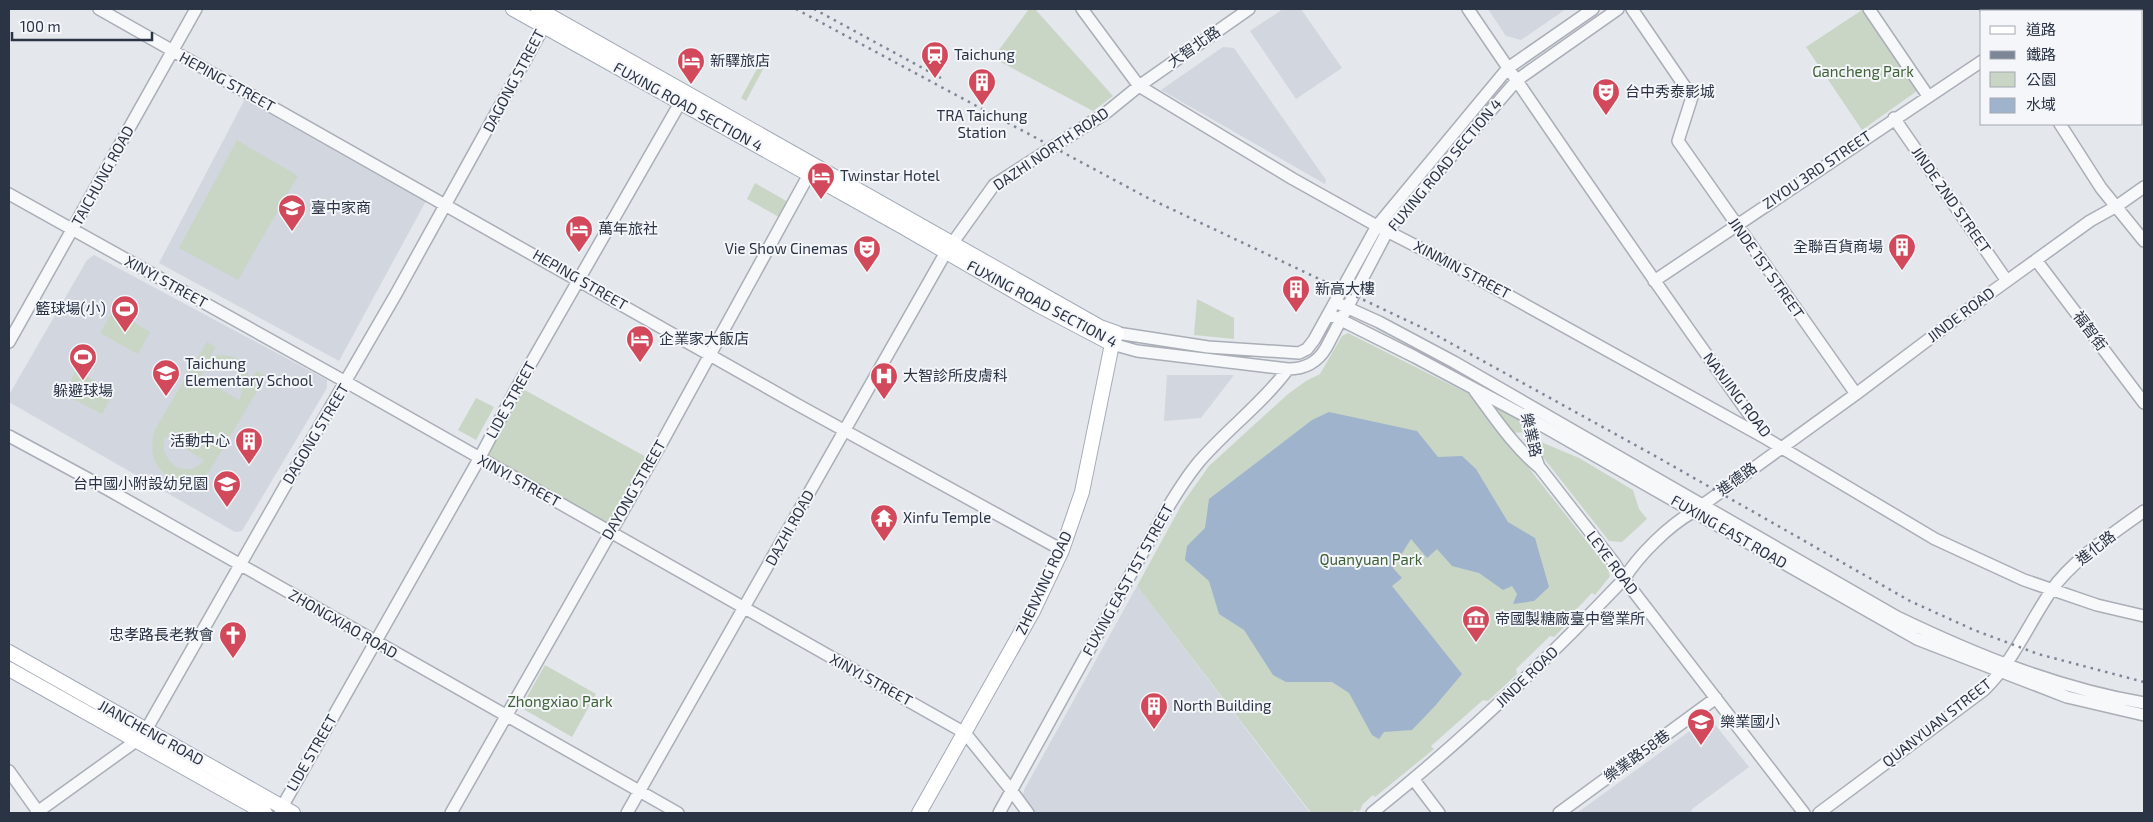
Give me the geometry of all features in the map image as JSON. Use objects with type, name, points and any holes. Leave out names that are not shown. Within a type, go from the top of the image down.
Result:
[{"type":"main road","name":"FUXING ROAD SECTION 4","points":[[513,9],[544,17],[949,248],[1100,328],[1114,339]]},
{"type":"main road","name":"ZHENXING ROAD","points":[[919,813],[1033,611],[1062,550],[1082,492],[1114,339]]},
{"type":"main road","name":"JIANCHENG ROAD","points":[[9,652],[285,811]]},
{"type":"main road","name":"JIANCHENG ROAD","points":[[9,669],[265,813]]},
{"type":"street","name":"HEPING STREET","points":[[99,9],[312,128],[445,206],[579,279],[710,355],[1062,550]]},
{"type":"street","name":"TAICHUNG ROAD","points":[[9,342],[196,9]]},
{"type":"street","name":"XINMIN STREET","points":[[1082,9],[1139,86],[1293,179],[1382,228],[1457,266],[1767,439]]},
{"type":"street","name":"大智北路","points":[[1139,86],[1249,9]]},
{"type":"street","name":"NANJING ROAD","points":[[1468,9],[1654,281],[1767,439],[1935,539],[1998,569],[2097,605],[2144,616]]},
{"type":"street","name":"FUXING ROAD SECTION 4","points":[[1114,339],[1299,353],[1310,345],[1382,228],[1508,68],[1593,9]]},
{"type":"street","name":"FUXING ROAD SECTION 4","points":[[1114,339],[1137,351],[1288,369],[1303,368],[1317,359],[1326,348],[1346,308],[1382,228],[1516,80],[1618,9]]},
{"type":"street","name":"JINDE 1ST STREET","points":[[1632,9],[1692,98],[1678,141],[1856,394]]},
{"type":"street","points":[[1869,9],[1928,96]]},
{"type":"street","name":"DAGONG STREET","points":[[38,813],[136,741],[146,730],[445,206],[544,17]]},
{"type":"street","name":"ZIYOU 3RD STREET","points":[[1654,281],[1894,118],[1980,62]]},
{"type":"street","name":"DAZHI NORTH ROAD","points":[[949,248],[994,185],[1107,112],[1139,86]]},
{"type":"street","name":"LIDE STREET","points":[[285,811],[374,642],[683,98]]},
{"type":"street","name":"JINDE 2ND STREET","points":[[1894,118],[2007,281]]},
{"type":"street","points":[[2061,125],[2101,188],[2144,241]]},
{"type":"street","name":"DAYONG STREET","points":[[451,813],[611,532],[812,170]]},
{"type":"street","name":"JINDE ROAD","points":[[1781,447],[2090,221],[2117,206],[2144,187]]},
{"type":"street","name":"XINYI STREET","points":[[9,194],[346,382],[965,733]]},
{"type":"street","name":"DAZHI ROAD","points":[[627,813],[744,609],[844,428],[896,343],[949,248]]},
{"type":"street","name":"福智街","points":[[2036,260],[2144,403]]},
{"type":"street","name":"FUXING EAST ROAD","points":[[1335,302],[1426,346],[1897,617],[2067,697],[2144,715]]},
{"type":"street","name":"FUXING EAST ROAD","points":[[1328,314],[1527,417],[1917,639],[2003,668],[2081,690],[2144,703]]},
{"type":"street","name":"FUXING EAST 1ST STREET","points":[[999,813],[1184,481],[1203,458],[1275,386],[1288,369]]},
{"type":"street","name":"LEYE ROAD","points":[[1472,387],[1511,439],[1527,458],[1540,468],[1615,564],[1624,579],[1804,813]]},
{"type":"street","name":"樂業路","points":[[1524,402],[1533,449],[1540,468]]},
{"type":"street","name":"ZHONGXIAO ROAD","points":[[9,436],[240,564],[374,642],[678,813]]},
{"type":"street","name":"進德路","points":[[1693,512],[1781,447]]},
{"type":"street","name":"進化路","points":[[2052,590],[2071,568],[2144,511]]},
{"type":"street","name":"JINDE ROAD","points":[[1372,813],[1414,780],[1518,687],[1624,579],[1633,564],[1681,518],[1693,512]]},
{"type":"street","name":"QUANYUAN STREET","points":[[1819,813],[1984,690],[2003,668],[2052,590]]},
{"type":"street","name":"樂業路58巷","points":[[1559,813],[1716,698]]},
{"type":"street","points":[[965,733],[1012,790],[1028,813]]},
{"type":"street","points":[[9,771],[38,813]]},
{"type":"street","points":[[1414,780],[1439,813]]},
{"type":"shaded area","points":[[1283,9],[1301,9],[1342,68],[1296,99],[1250,31]]},
{"type":"shaded area","points":[[1488,9],[1566,9],[1521,40],[1506,36]]},
{"type":"shaded area","points":[[1223,47],[1234,48],[1326,180],[1325,184],[1161,90]]},
{"type":"shaded area","name":"臺中家商","points":[[245,99],[426,201],[339,361],[159,263]]},
{"type":"shaded area","name":"Taichung Elementary School","points":[[94,255],[327,380],[327,388],[242,531],[235,532],[9,402],[10,393],[87,260]]},
{"type":"shaded area","points":[[1167,375],[1234,375],[1201,418],[1164,421]]},
{"type":"shaded area","name":"North Building","points":[[1137,586],[1310,813],[1018,813],[1025,799],[1023,794],[1025,788]]},
{"type":"shaded area","name":"樂業國小","points":[[1709,717],[1749,767],[1692,809],[1691,813],[1577,813]]},
{"type":"green space","points":[[1029,9],[1035,9],[1113,96],[1093,111],[993,58]]},
{"type":"green space","name":"Gancheng Park","points":[[1862,10],[1917,91],[1862,130],[1806,47]]},
{"type":"green space","points":[[764,56],[769,58],[746,101],[741,98]]},
{"type":"green space","points":[[237,140],[298,176],[238,280],[179,248]]},
{"type":"green space","points":[[755,183],[788,202],[779,217],[747,199]]},
{"type":"green space","points":[[1197,299],[1234,318],[1234,339],[1194,335]]},
{"type":"green space","name":"籃球場(小)","points":[[114,310],[150,332],[138,354],[100,333]]},
{"type":"green space","name":"Quanyuan Park","points":[[1348,333],[1471,395],[1607,567],[1610,576],[1595,595],[1592,593],[1568,618],[1569,622],[1554,637],[1550,636],[1516,669],[1517,674],[1488,701],[1483,700],[1431,746],[1434,749],[1375,797],[1373,795],[1362,805],[1358,812],[1355,810],[1351,813],[1311,813],[1137,586],[1182,504],[1209,466],[1288,394],[1320,374],[1342,336]]},
{"type":"green space","points":[[207,342],[216,347],[211,356],[226,355],[241,362],[248,373],[250,381],[257,371],[266,376],[209,472],[202,476],[191,480],[184,480],[164,473],[155,462],[153,455],[154,431]],"holes":[[[222,364],[233,369],[240,378],[242,388],[239,400],[200,377],[208,368]],[[166,437],[204,460],[198,466],[191,469],[176,467],[165,453]]]},
{"type":"green space","name":"躲避球場","points":[[76,370],[114,392],[102,414],[64,394]]},
{"type":"green space","points":[[521,388],[648,458],[610,527],[483,457]]},
{"type":"green space","points":[[476,398],[494,407],[476,440],[458,430]]},
{"type":"green space","points":[[1494,405],[1523,420],[1525,432],[1513,433],[1493,408]]},
{"type":"green space","points":[[1541,442],[1579,458],[1633,490],[1639,509],[1647,519],[1622,542],[1609,541],[1542,456]]},
{"type":"green space","name":"Zhongxiao Park","points":[[545,665],[596,694],[572,737],[525,710],[523,704]]},
{"type":"water","points":[[1329,412],[1417,431],[1438,457],[1462,456],[1476,469],[1508,522],[1535,538],[1549,587],[1534,601],[1513,604],[1517,594],[1512,586],[1503,590],[1479,573],[1452,566],[1437,549],[1427,558],[1411,539],[1393,568],[1402,578],[1392,586],[1462,674],[1412,730],[1384,732],[1379,739],[1372,735],[1349,693],[1332,682],[1286,682],[1273,675],[1244,630],[1219,614],[1209,581],[1185,560],[1187,546],[1205,528],[1209,499],[1312,420]]},
{"type":"railway","points":[[796,9],[1146,197],[1425,329],[1657,457],[1910,601],[1974,630],[2038,654],[2144,682]]},
{"type":"railway","points":[[814,9],[941,78]]},
{"type":"place","name":"Taichung","points":[[935,79]]},
{"type":"place","name":"新驛旅店","points":[[691,85]]},
{"type":"place","name":"TRA Taichung Station","points":[[982,106]]},
{"type":"place","name":"台中秀泰影城","points":[[1606,116]]},
{"type":"place","name":"Twinstar Hotel","points":[[821,200]]},
{"type":"place","name":"臺中家商","points":[[292,232]]},
{"type":"place","name":"萬年旅社","points":[[579,253]]},
{"type":"place","name":"全聯百貨商場","points":[[1902,271]]},
{"type":"place","name":"Vie Show Cinemas","points":[[867,273]]},
{"type":"place","name":"新高大樓","points":[[1296,313]]},
{"type":"place","name":"籃球場(小)","points":[[125,333]]},
{"type":"place","name":"企業家大飯店","points":[[640,363]]},
{"type":"place","name":"躲避球場","points":[[83,381]]},
{"type":"place","name":"Taichung Elementary School","points":[[166,397]]},
{"type":"place","name":"大智診所皮膚科","points":[[884,400]]},
{"type":"place","name":"活動中心","points":[[249,465]]},
{"type":"place","name":"台中國小附設幼兒園","points":[[227,508]]},
{"type":"place","name":"Xinfu Temple","points":[[884,542]]},
{"type":"place","name":"帝國製糖廠臺中營業所","points":[[1476,643]]},
{"type":"place","name":"忠孝路長老教會","points":[[233,659]]},
{"type":"place","name":"North Building","points":[[1154,730]]},
{"type":"place","name":"樂業國小","points":[[1701,746]]}]
